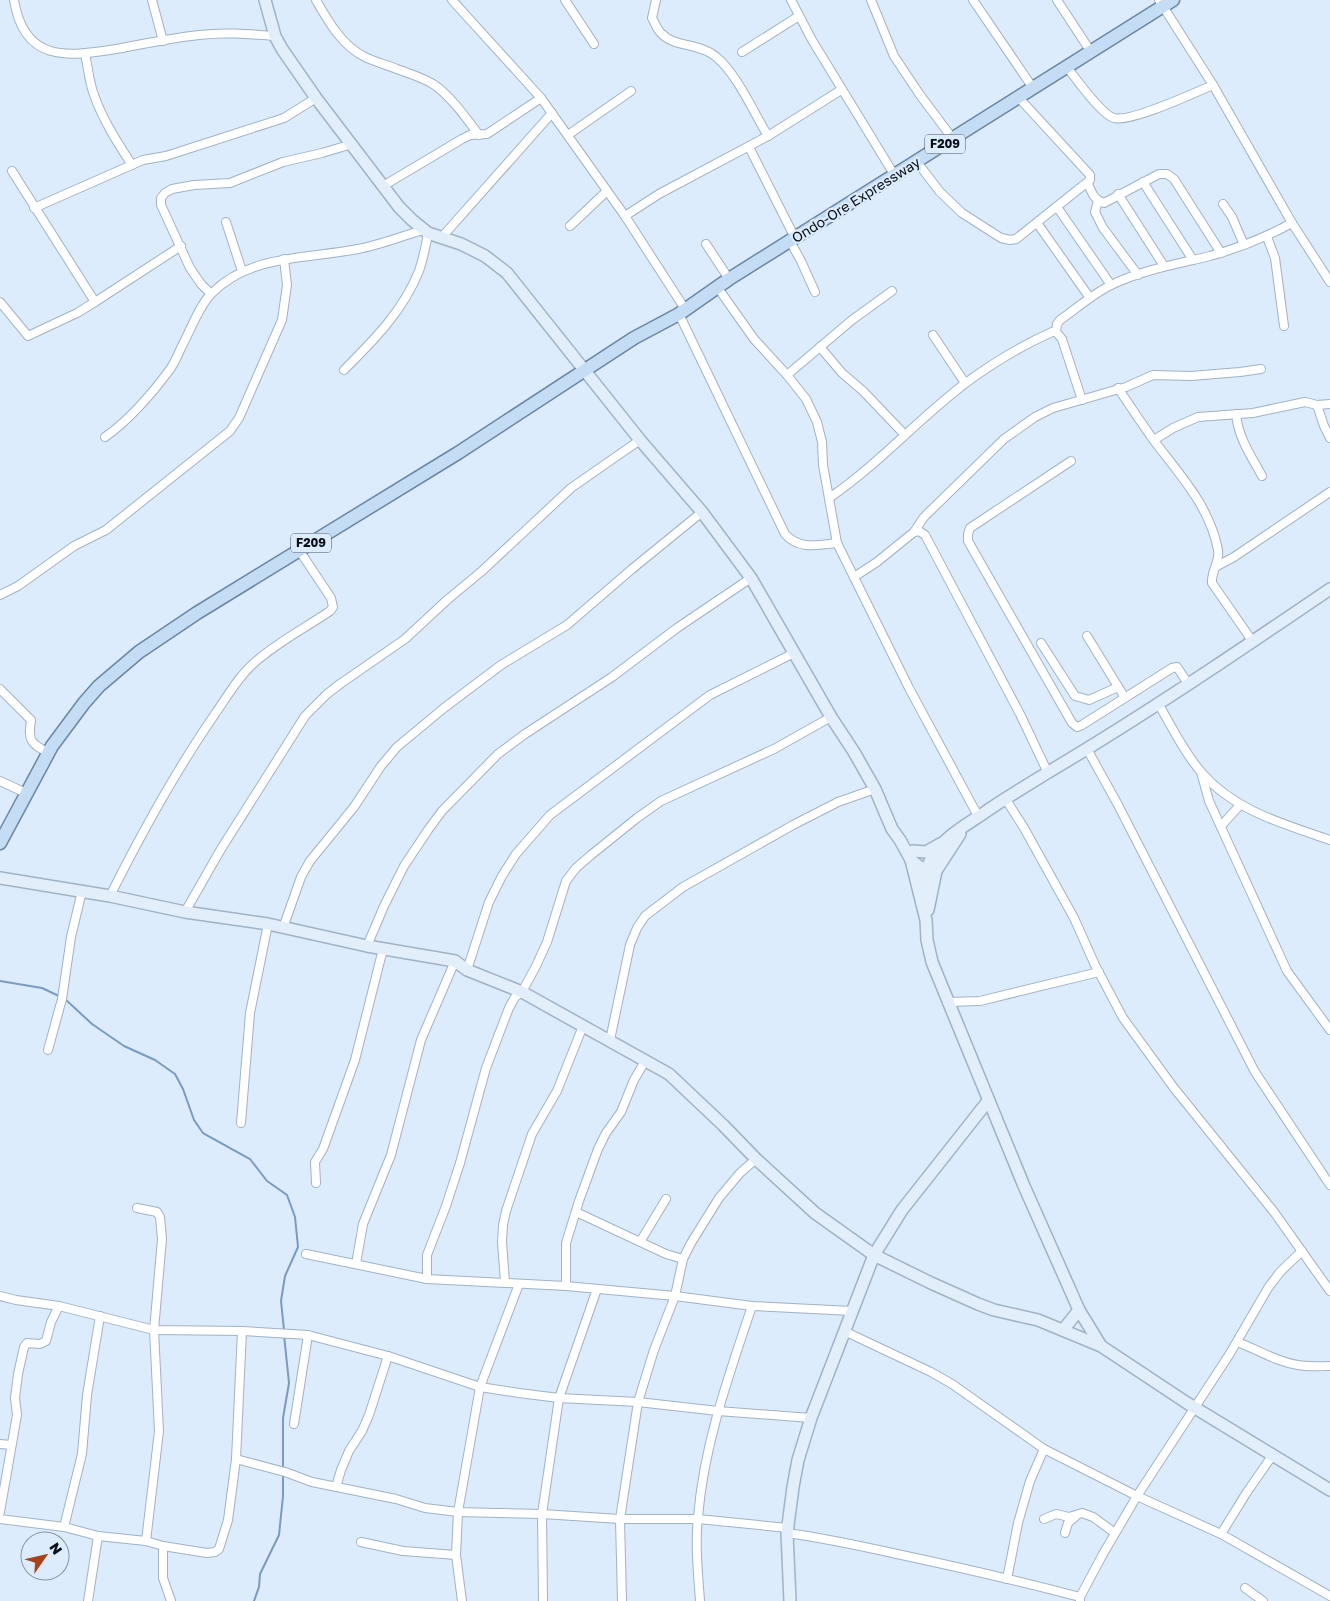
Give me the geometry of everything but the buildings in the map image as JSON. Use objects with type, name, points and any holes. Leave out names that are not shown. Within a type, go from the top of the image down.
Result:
[{"type":"main road","name":"Ondo-Ore Expressway","points":[[718,288],[729,279],[1067,68],[1165,2]]},
{"type":"main road","name":"F209","points":[[0,843],[49,752],[84,703],[114,672],[174,628],[458,453],[634,338],[718,288]]},
{"type":"street","points":[[14,0],[18,21],[24,32],[33,42],[45,50],[64,55],[85,54],[198,35],[228,32],[275,36]]},
{"type":"street","points":[[152,0],[163,41]]},
{"type":"street","points":[[265,0],[275,36],[316,98],[405,214],[426,231],[461,244],[485,256],[507,273],[640,440],[702,512],[751,578],[875,789],[892,829],[904,837],[912,855],[926,920]]},
{"type":"street","points":[[316,0],[340,37],[354,50],[364,57],[435,85],[448,97],[479,134]]},
{"type":"street","points":[[452,0],[541,98],[625,216],[682,311],[785,534],[792,541],[806,546],[837,543]]},
{"type":"street","points":[[565,0],[594,44]]},
{"type":"street","points":[[656,0],[652,18],[662,35],[671,41],[703,48],[716,56],[739,85],[768,136]]},
{"type":"street","points":[[791,0],[841,90],[894,176]]},
{"type":"street","points":[[871,0],[898,62],[953,140]]},
{"type":"street","points":[[973,0],[1033,88]]},
{"type":"street","points":[[1057,0],[1091,52]]},
{"type":"street","points":[[1165,2],[1292,223],[1330,282]]},
{"type":"street","points":[[742,52],[799,16]]},
{"type":"street","points":[[85,54],[93,92],[100,109],[118,144],[132,165]]},
{"type":"street","points":[[1067,68],[1103,111],[1114,118],[1130,118],[1212,85]]},
{"type":"street","points":[[625,216],[660,194],[768,136],[841,90]]},
{"type":"street","points":[[568,135],[631,91]]},
{"type":"street","points":[[34,208],[143,160],[166,156],[284,118],[316,98]]},
{"type":"street","points":[[384,186],[462,139],[470,135],[487,134],[541,98]]},
{"type":"street","points":[[917,162],[940,192],[962,212],[1001,238],[1016,239],[1088,184],[1090,180],[1090,175],[1019,98]]},
{"type":"street","points":[[442,237],[552,113]]},
{"type":"street","points":[[210,293],[190,268],[161,205],[161,198],[165,193],[180,187],[230,183],[283,162],[352,144]]},
{"type":"street","points":[[749,147],[815,292]]},
{"type":"street","points":[[12,172],[95,302]]},
{"type":"street","points":[[1088,184],[1092,195],[1098,201],[1104,203],[1159,174],[1167,174],[1174,179],[1221,253]]},
{"type":"street","points":[[1143,182],[1193,260]]},
{"type":"street","points":[[570,226],[607,191]]},
{"type":"street","points":[[1118,194],[1164,266]]},
{"type":"street","points":[[1098,201],[1095,212],[1103,228],[1138,275]]},
{"type":"street","points":[[1223,204],[1232,217],[1244,246]]},
{"type":"street","points":[[1057,208],[1111,285]]},
{"type":"street","points":[[226,222],[242,272]]},
{"type":"street","points":[[1037,223],[1090,298]]},
{"type":"street","points":[[1082,400],[1062,339],[1056,332],[1057,324],[1060,320],[1111,285],[1164,266],[1244,246],[1267,237],[1292,223]]},
{"type":"street","points":[[105,437],[122,424],[169,371],[210,293],[242,272],[266,263],[360,248],[426,231]]},
{"type":"street","points":[[344,370],[377,338],[396,314],[419,270],[426,231]]},
{"type":"street","points":[[1267,237],[1276,266],[1284,326]]},
{"type":"street","points":[[706,244],[729,279]]},
{"type":"street","points":[[0,302],[28,336],[77,313],[181,246]]},
{"type":"street","points":[[0,595],[18,586],[74,546],[106,530],[230,431],[239,418],[282,320],[287,285],[284,259]]},
{"type":"street","points":[[718,288],[754,339],[806,399],[817,422],[822,442],[823,464],[837,543],[909,688],[978,816]]},
{"type":"street","points":[[787,375],[852,320],[892,291]]},
{"type":"street","points":[[829,498],[851,482],[965,384],[989,367],[1030,343],[1048,333],[1056,332]]},
{"type":"street","points":[[933,335],[965,384]]},
{"type":"street","points":[[820,347],[842,373],[863,391],[905,435]]},
{"type":"street","points":[[854,577],[877,562],[914,532],[924,517],[1004,439],[1034,417],[1053,408],[1153,375],[1191,376],[1261,369]]},
{"type":"street","points":[[1118,388],[1154,440],[1196,495],[1205,513],[1218,552],[1217,566],[1212,577],[1212,583],[1252,642]]},
{"type":"street","points":[[1154,440],[1173,428],[1198,417],[1253,413],[1305,402],[1316,405],[1330,404]]},
{"type":"street","points":[[1316,405],[1330,438]]},
{"type":"street","points":[[1236,414],[1244,443],[1262,476]]},
{"type":"street","points":[[185,912],[232,832],[305,716],[340,684],[406,639],[571,488],[640,440]]},
{"type":"street","points":[[1071,461],[970,528],[968,541],[1072,722],[1077,726],[1082,725],[1172,668],[1177,667],[1189,686]]},
{"type":"street","points":[[1217,566],[1234,557],[1330,492]]},
{"type":"street","points":[[283,928],[301,878],[310,861],[354,807],[381,766],[397,747],[444,708],[501,666],[567,625],[702,512]]},
{"type":"street","points":[[914,532],[920,531],[925,535],[1020,714],[1048,773]]},
{"type":"street","points":[[110,896],[132,851],[188,756],[244,673],[266,653],[330,611],[333,607],[331,598],[299,550]]},
{"type":"street","points":[[367,946],[404,866],[428,830],[442,811],[498,754],[612,677],[677,628],[751,578]]},
{"type":"street","points":[[912,855],[926,852],[944,842],[966,824],[1006,798],[1189,686],[1330,589]]},
{"type":"street","points":[[1086,636],[1125,698]]},
{"type":"street","points":[[1041,643],[1075,696],[1089,700],[1118,687]]},
{"type":"street","points":[[466,970],[489,902],[502,876],[516,854],[550,814],[710,695],[794,653]]},
{"type":"street","points":[[0,689],[31,720],[29,734],[33,743],[49,752]]},
{"type":"street","points":[[1159,704],[1178,738],[1201,772],[1222,793],[1240,805],[1274,821],[1330,840]]},
{"type":"street","points":[[427,1279],[427,1255],[460,1163],[486,1068],[508,1008],[515,997],[522,992],[547,942],[566,881],[580,864],[637,818],[662,801],[774,749],[831,717]]},
{"type":"street","points":[[1087,749],[1255,1072],[1330,1185]]},
{"type":"street","points":[[1201,772],[1209,801],[1287,971],[1330,1030]]},
{"type":"street","points":[[0,781],[26,793]]},
{"type":"street","points":[[610,1040],[630,945],[637,928],[645,916],[683,887],[721,865],[838,802],[875,789]]},
{"type":"street","points":[[1006,798],[1074,918],[1123,1018],[1143,1048],[1256,1189],[1330,1291]]},
{"type":"street","points":[[1221,826],[1240,805]]},
{"type":"street","points":[[966,824],[930,871],[926,920],[927,940],[932,962],[1024,1186],[1079,1310],[1101,1346]]},
{"type":"street","points":[[922,904],[922,889],[944,842]]},
{"type":"street","points":[[912,855],[930,871]]},
{"type":"street","points":[[0,878],[110,896],[185,912],[268,924],[382,949],[455,961],[466,970],[522,992],[669,1074],[756,1159],[815,1213],[874,1254],[978,1304],[994,1310],[1038,1320],[1101,1346],[1194,1407],[1330,1490]]},
{"type":"street","points":[[48,1050],[62,1000],[71,937],[82,891]]},
{"type":"street","points":[[240,1123],[250,1013],[268,924]]},
{"type":"street","points":[[316,1184],[315,1162],[323,1149],[355,1060],[382,949]]},
{"type":"street","points":[[356,1264],[363,1224],[395,1142],[421,1040],[455,961]]},
{"type":"street","points":[[947,1002],[980,1001],[1099,972]]},
{"type":"street","points":[[505,1282],[502,1242],[506,1211],[532,1134],[557,1091],[583,1026]]},
{"type":"street","points":[[566,1286],[566,1242],[579,1201],[598,1149],[606,1133],[621,1112],[634,1080],[645,1061]]},
{"type":"street","points":[[790,1601],[788,1531],[798,1460],[874,1254],[902,1210],[988,1101]]},
{"type":"street","points":[[622,1601],[620,1519],[638,1402],[654,1350],[675,1296],[683,1259],[719,1198],[740,1173],[756,1159]]},
{"type":"street","points":[[640,1242],[666,1200]]},
{"type":"street","points":[[137,1208],[157,1212],[161,1223],[162,1239],[154,1330],[159,1432],[146,1541]]},
{"type":"street","points":[[576,1212],[666,1254],[683,1259]]},
{"type":"street","points":[[236,1459],[282,1471],[312,1482],[396,1499],[425,1508],[458,1512],[542,1514],[620,1519],[698,1520],[788,1531],[1007,1579],[1080,1599],[1137,1496],[1237,1342],[1263,1296],[1280,1272],[1302,1251]]},
{"type":"street","points":[[306,1254],[427,1279],[566,1286],[675,1296],[752,1306],[852,1311]]},
{"type":"street","points":[[462,1601],[456,1555],[458,1512],[480,1387],[519,1284]]},
{"type":"street","points":[[543,1601],[542,1514],[559,1398],[597,1289]]},
{"type":"street","points":[[0,1296],[59,1306],[154,1330],[242,1331],[308,1335],[388,1356],[480,1387],[519,1393],[559,1398],[638,1402],[718,1411],[812,1418]]},
{"type":"street","points":[[0,1512],[17,1415],[18,1374],[24,1347],[26,1343],[40,1344],[46,1341],[51,1322],[59,1306]]},
{"type":"street","points":[[700,1601],[698,1520],[704,1472],[718,1411],[752,1306]]},
{"type":"street","points":[[1063,1330],[1079,1310]]},
{"type":"street","points":[[64,1527],[82,1454],[87,1395],[100,1316]]},
{"type":"street","points":[[0,1519],[64,1527],[98,1536],[146,1541],[163,1546],[207,1553],[215,1552],[219,1549],[228,1520],[236,1459],[242,1331]]},
{"type":"street","points":[[844,1331],[952,1384],[1044,1449],[1137,1496],[1221,1534],[1330,1596]]},
{"type":"street","points":[[294,1424],[308,1335]]},
{"type":"street","points":[[1237,1342],[1270,1357],[1296,1365],[1330,1366]]},
{"type":"street","points":[[336,1487],[341,1470],[369,1415],[388,1356]]},
{"type":"street","points":[[0,1444],[11,1445]]},
{"type":"street","points":[[1007,1579],[1018,1523],[1030,1481],[1044,1449]]},
{"type":"street","points":[[1221,1534],[1272,1456]]},
{"type":"street","points":[[1044,1520],[1056,1514],[1069,1517],[1082,1513],[1093,1517],[1115,1533]]},
{"type":"street","points":[[1065,1533],[1068,1523],[1078,1514]]},
{"type":"street","points":[[88,1601],[98,1536]]},
{"type":"street","points":[[361,1542],[403,1551],[456,1555]]},
{"type":"street","points":[[163,1546],[163,1578],[171,1601]]},
{"type":"street","points":[[1245,1588],[1263,1601]]},
{"type":"waterway","points":[[0,981],[42,988],[61,997]]},
{"type":"waterway","points":[[65,999],[92,1024],[124,1046],[155,1060],[175,1074],[183,1089],[194,1120],[203,1133],[250,1159],[267,1181],[287,1195],[295,1217],[298,1247],[285,1276],[281,1301],[284,1330]]},
{"type":"waterway","points":[[283,1469],[283,1418],[289,1383],[284,1335]]},
{"type":"waterway","points":[[254,1601],[259,1587],[260,1574],[279,1535],[283,1474]]}]
